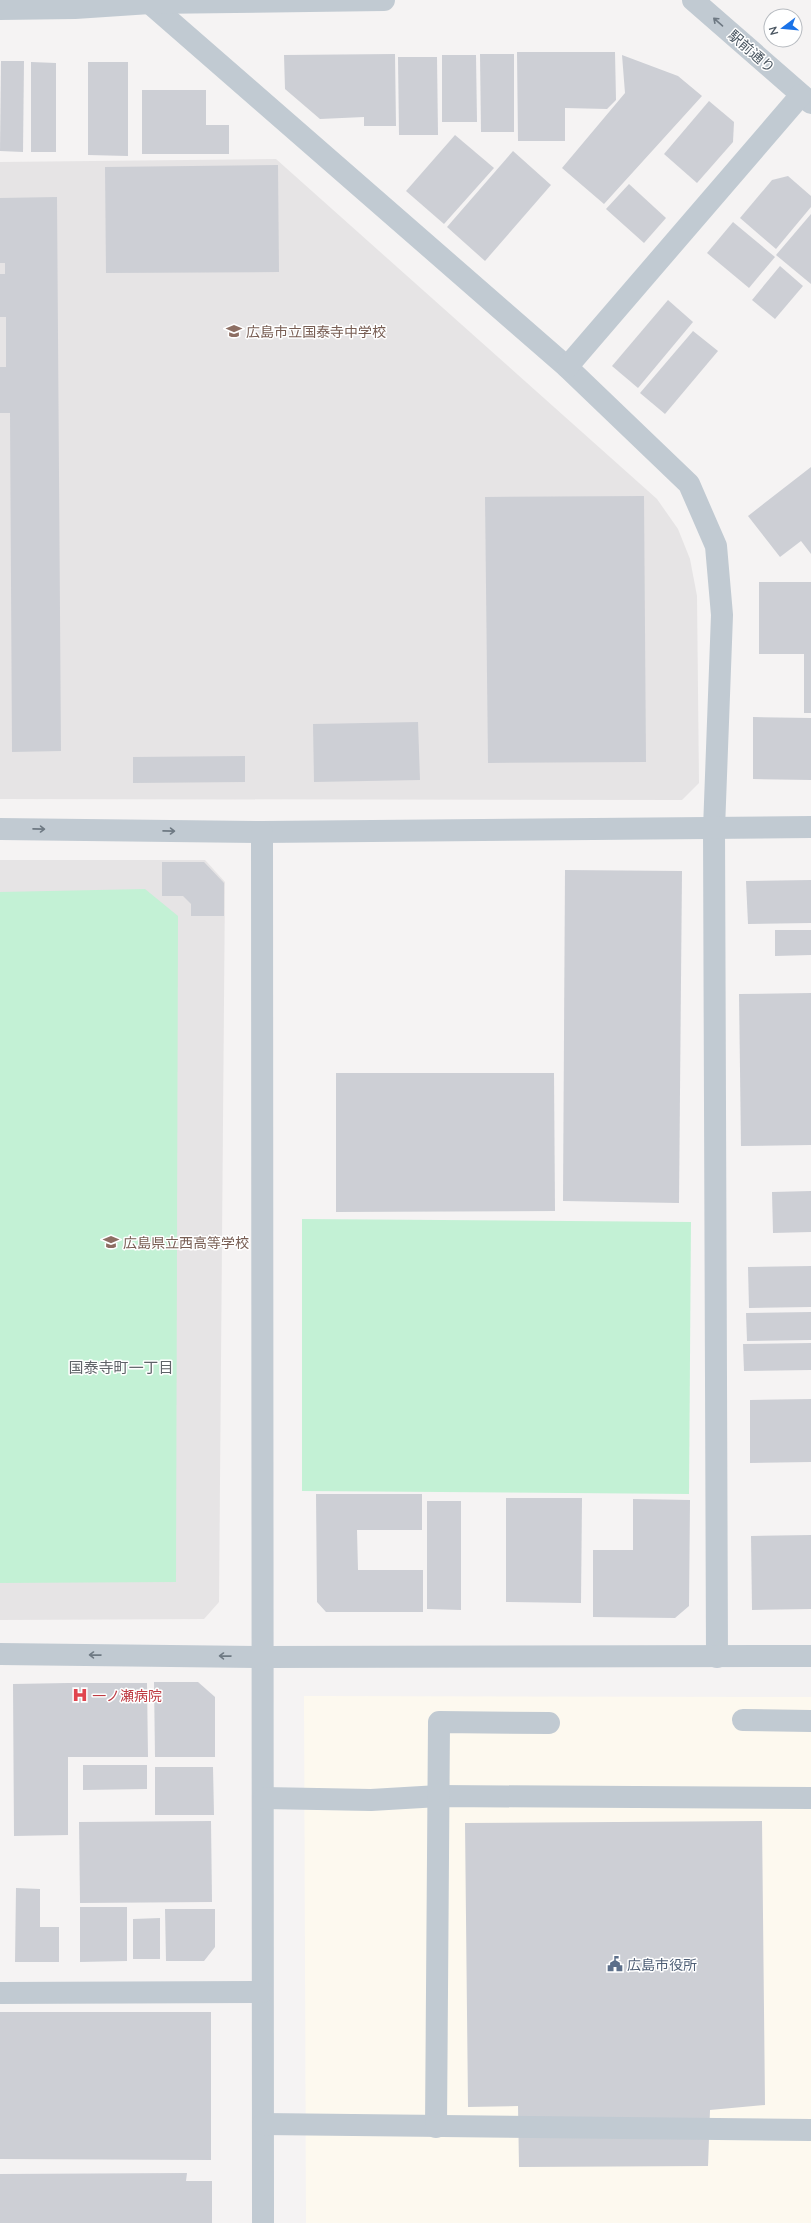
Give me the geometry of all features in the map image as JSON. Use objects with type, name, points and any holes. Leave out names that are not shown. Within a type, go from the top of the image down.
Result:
[{"type":"street","points":[[0,9],[75,8],[148,2],[384,0]]},
{"type":"street","name":"駅前通り","points":[[693,0],[806,99]]},
{"type":"street","points":[[148,2],[567,367],[689,484],[716,546],[722,614],[714,829],[717,1657]]},
{"type":"street","points":[[567,367],[806,99]]},
{"type":"street","points":[[0,828],[262,832],[811,828]]},
{"type":"street","points":[[262,832],[264,1656],[262,1992],[263,2223]]},
{"type":"street","points":[[0,1654],[264,1656],[811,1656]]},
{"type":"street","points":[[743,1720],[811,1721]]},
{"type":"street","points":[[436,2127],[440,1796],[439,1722],[550,1722]]},
{"type":"street","points":[[264,1798],[371,1800],[440,1796],[811,1798]]},
{"type":"street","points":[[0,1993],[262,1992]]},
{"type":"street","points":[[263,2124],[811,2130]]},
{"type":"shaded area","name":"広島市立国泰寺中学校","points":[[276,159],[657,499],[678,529],[690,559],[697,596],[699,783],[682,800],[0,799],[0,162]]},
{"type":"shaded area","name":"広島県立西高等学校","points":[[0,860],[205,860],[225,882],[219,1602],[204,1619],[0,1620]]},
{"type":"shaded area","points":[[304,1696],[811,1697],[811,2223],[306,2223]]},
{"type":"green space","name":"広島県立西高等学校","points":[[145,889],[178,916],[176,1582],[0,1583],[0,892]]},
{"type":"green space","points":[[302,1219],[691,1222],[689,1494],[302,1491]]},
{"type":"building","points":[[517,52],[615,52],[616,100],[607,109],[565,108],[565,141],[518,141]]},
{"type":"building","points":[[395,54],[396,126],[364,126],[364,117],[320,119],[285,89],[284,55]]},
{"type":"building","points":[[480,54],[514,54],[514,132],[481,132]]},
{"type":"building","points":[[442,55],[476,55],[477,122],[442,122]]},
{"type":"building","points":[[622,55],[678,76],[702,96],[604,204],[562,168],[625,93]]},
{"type":"building","points":[[398,57],[437,57],[438,135],[399,135]]},
{"type":"building","points":[[1,61],[24,61],[23,152],[0,151]]},
{"type":"building","points":[[31,62],[56,63],[56,152],[31,152]]},
{"type":"building","points":[[88,62],[128,62],[128,156],[88,155]]},
{"type":"building","points":[[142,90],[206,90],[206,125],[229,125],[229,154],[142,154]]},
{"type":"building","points":[[709,101],[734,122],[733,142],[697,183],[664,154]]},
{"type":"building","points":[[455,135],[494,168],[444,224],[406,191]]},
{"type":"building","points":[[513,151],[551,185],[485,261],[447,227]]},
{"type":"building","points":[[278,165],[279,272],[106,273],[105,167]]},
{"type":"building","points":[[788,176],[811,196],[811,207],[776,249],[740,218],[772,180]]},
{"type":"building","points":[[629,184],[666,218],[644,243],[606,209]]},
{"type":"building","points":[[57,197],[61,751],[12,752],[10,413],[0,413],[0,367],[6,367],[6,317],[0,317],[0,274],[5,274],[5,263],[0,263],[0,198]]},
{"type":"building","points":[[811,214],[811,284],[776,255]]},
{"type":"building","points":[[733,222],[775,257],[749,288],[707,253]]},
{"type":"building","points":[[780,266],[803,286],[775,319],[752,300]]},
{"type":"building","points":[[668,300],[693,322],[638,388],[612,366]]},
{"type":"building","points":[[693,331],[718,351],[665,414],[640,393]]},
{"type":"building","points":[[811,467],[811,554],[801,541],[780,557],[748,516]]},
{"type":"building","points":[[644,496],[646,762],[488,763],[485,497]]},
{"type":"building","points":[[759,582],[811,582],[811,713],[804,713],[804,654],[759,654]]},
{"type":"building","points":[[753,717],[811,718],[811,780],[753,779]]},
{"type":"building","points":[[418,722],[420,780],[314,782],[313,724]]},
{"type":"building","points":[[245,756],[245,782],[133,783],[133,757]]},
{"type":"building","points":[[162,862],[204,862],[224,883],[224,916],[191,916],[191,904],[183,896],[162,896]]},
{"type":"building","points":[[565,870],[682,871],[679,1203],[563,1201]]},
{"type":"building","points":[[811,880],[811,923],[748,924],[746,881]]},
{"type":"building","points":[[775,930],[811,930],[811,955],[775,956]]},
{"type":"building","points":[[811,993],[811,1145],[741,1146],[739,994]]},
{"type":"building","points":[[336,1073],[554,1073],[555,1211],[336,1212]]},
{"type":"building","points":[[811,1191],[811,1232],[773,1233],[772,1192]]},
{"type":"building","points":[[811,1266],[811,1307],[749,1308],[748,1267]]},
{"type":"building","points":[[811,1312],[811,1340],[747,1341],[746,1313]]},
{"type":"building","points":[[811,1343],[811,1370],[744,1371],[743,1344]]},
{"type":"building","points":[[811,1399],[811,1462],[750,1463],[750,1400]]},
{"type":"building","points":[[316,1494],[422,1494],[422,1530],[357,1530],[358,1570],[423,1570],[423,1612],[326,1612],[317,1602]]},
{"type":"building","points":[[506,1498],[582,1498],[581,1603],[506,1602]]},
{"type":"building","points":[[633,1499],[690,1500],[689,1606],[675,1618],[593,1617],[593,1550],[633,1550]]},
{"type":"building","points":[[427,1501],[461,1501],[461,1610],[427,1609]]},
{"type":"building","points":[[811,1535],[811,1609],[752,1610],[751,1536]]},
{"type":"building","points":[[154,1682],[198,1682],[215,1697],[215,1757],[155,1757]]},
{"type":"building","points":[[147,1683],[148,1757],[68,1757],[68,1835],[14,1836],[13,1684]]},
{"type":"building","points":[[83,1765],[147,1765],[147,1789],[83,1790]]},
{"type":"building","points":[[155,1767],[213,1767],[214,1815],[155,1815]]},
{"type":"building","points":[[211,1821],[212,1902],[80,1903],[79,1822]]},
{"type":"building","name":"広島市役所","points":[[762,1821],[765,2105],[710,2110],[708,2166],[519,2167],[518,2106],[468,2107],[465,1823]]},
{"type":"building","points":[[16,1888],[40,1889],[40,1927],[59,1927],[59,1962],[15,1962]]},
{"type":"building","points":[[80,1907],[127,1907],[127,1961],[80,1962]]},
{"type":"building","points":[[165,1909],[215,1909],[215,1947],[204,1961],[166,1961]]},
{"type":"building","points":[[160,1918],[160,1959],[133,1959],[133,1919]]},
{"type":"building","points":[[0,2012],[211,2012],[211,2160],[0,2159]]},
{"type":"building","points":[[187,2173],[186,2181],[212,2181],[212,2223],[0,2223],[0,2174]]},
{"type":"place","name":"広島市立国泰寺中学校","points":[[234,331]]},
{"type":"place","name":"広島県立西高等学校","points":[[111,1242]]},
{"type":"place","name":"一ノ瀬病院","points":[[80,1695]]},
{"type":"place","name":"広島市役所","points":[[615,1964]]},
{"type":"district","name":"国泰寺町一丁目","points":[[121,1367]]}]
